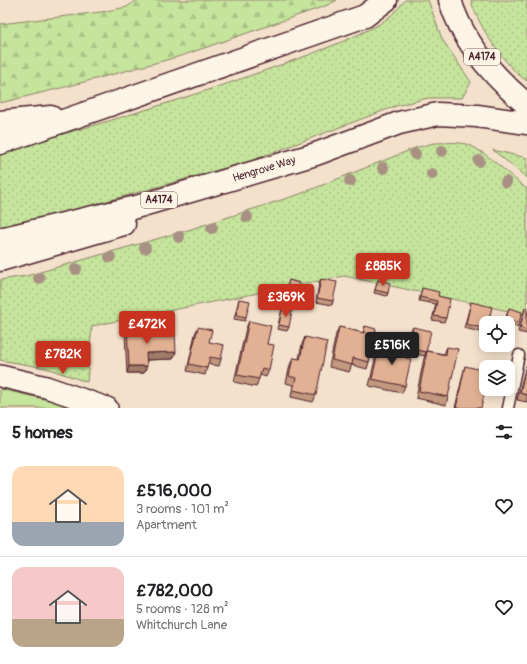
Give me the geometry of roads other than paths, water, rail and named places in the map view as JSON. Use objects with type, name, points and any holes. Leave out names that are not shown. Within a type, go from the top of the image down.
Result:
[{"type":"highway","points":[[0,143],[365,16],[386,0]]},
{"type":"highway","name":"A4174","points":[[450,0],[463,34],[503,85],[527,105]]},
{"type":"highway","points":[[0,122],[86,114]]},
{"type":"highway","name":"Hengrove Way","points":[[0,239],[136,207],[316,154],[399,123],[438,114],[477,116],[527,123]]},
{"type":"highway","points":[[0,260],[129,223],[244,187],[316,154]]},
{"type":"street","points":[[4,377],[46,387],[107,408]]},
{"type":"lane","points":[[508,408],[519,355]]}]
